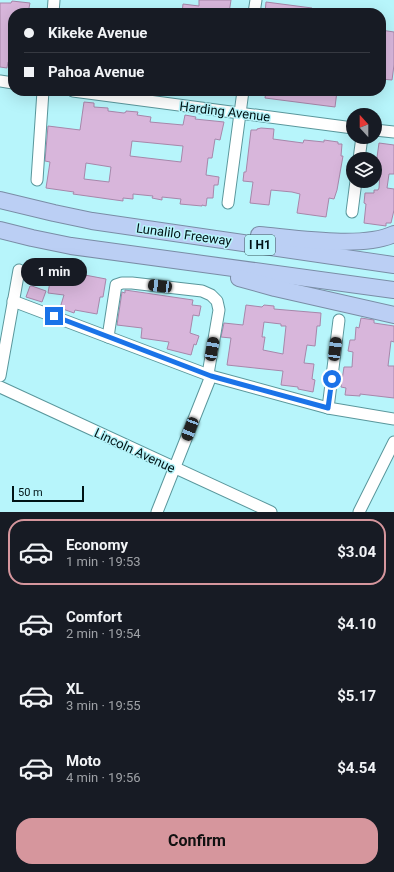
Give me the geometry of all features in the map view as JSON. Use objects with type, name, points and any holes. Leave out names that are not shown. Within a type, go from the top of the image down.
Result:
[{"type":"highway","name":"Lunalilo Freeway","points":[[0,200],[54,213],[126,226],[394,265]]},
{"type":"highway","points":[[126,226],[336,241],[378,239],[394,234]]},
{"type":"highway","name":"Lunalilo Freeway","points":[[0,230],[71,246],[394,290]]},
{"type":"highway","points":[[163,259],[275,288],[394,316]]},
{"type":"street","points":[[36,180],[43,96]]},
{"type":"street","name":"Harding Avenue","points":[[111,96],[346,127]]},
{"type":"street","points":[[228,203],[242,96]]},
{"type":"street","points":[[382,131],[394,132]]},
{"type":"street","points":[[352,212],[355,188]]},
{"type":"street","points":[[0,376],[19,270]]},
{"type":"street","points":[[108,337],[116,285],[122,283],[202,291],[214,298],[219,306],[209,375],[175,468],[157,512]]},
{"type":"street","points":[[13,300],[209,375],[328,408],[394,419]]},
{"type":"street","points":[[328,408],[339,320]]},
{"type":"street","name":"Lincoln Avenue","points":[[0,387],[271,512]]},
{"type":"street","points":[[359,512],[394,442]]},
{"type":"building","points":[[199,0],[231,0],[230,8],[183,8],[183,4],[199,6]]},
{"type":"building","points":[[12,1],[30,3],[29,8],[8,8],[7,68],[0,67],[0,3],[11,3]]},
{"type":"building","points":[[266,2],[312,8],[265,8]]},
{"type":"building","points":[[386,31],[394,32],[394,65],[392,80],[386,79]]},
{"type":"building","points":[[265,96],[336,96],[335,107],[265,98]]},
{"type":"building","points":[[84,102],[94,103],[94,107],[108,108],[108,111],[124,113],[126,111],[138,112],[137,115],[151,117],[150,122],[183,125],[185,115],[196,117],[195,119],[224,122],[220,140],[215,139],[212,158],[208,158],[206,175],[219,177],[218,185],[214,185],[213,198],[207,198],[206,206],[202,206],[180,204],[181,199],[162,197],[162,200],[152,198],[153,196],[133,194],[133,199],[123,198],[123,201],[73,194],[74,192],[46,188],[50,162],[45,161],[48,126],[80,130]],"holes":[[[132,141],[183,146],[181,162],[130,156]],[[86,163],[111,167],[109,182],[84,179]]]},
{"type":"building","points":[[261,128],[274,129],[273,139],[303,143],[304,140],[324,142],[324,140],[342,144],[341,156],[343,156],[337,190],[334,199],[329,198],[326,217],[297,213],[300,194],[292,192],[271,190],[269,205],[250,203],[253,182],[243,181],[244,172],[246,172],[251,130]]},
{"type":"building","points":[[379,144],[394,145],[394,174],[389,174],[387,188],[394,189],[394,210],[391,223],[386,223],[386,226],[364,223],[366,204],[364,203],[365,193],[374,193],[374,190],[382,188],[382,152],[378,152]]},
{"type":"building","points":[[69,272],[106,279],[103,297],[100,297],[97,314],[75,310],[74,313],[60,308],[64,295],[48,293],[51,276],[56,277],[56,273],[68,274]]},
{"type":"building","points":[[30,286],[46,291],[42,302],[26,297]]},
{"type":"building","points":[[125,290],[193,300],[192,305],[201,306],[199,316],[193,315],[190,333],[199,336],[196,345],[194,344],[191,355],[167,349],[169,342],[141,338],[142,328],[117,325],[122,292],[125,293]]},
{"type":"building","points":[[246,305],[262,307],[264,305],[274,306],[274,309],[321,313],[320,326],[317,326],[315,346],[307,345],[304,363],[314,364],[312,379],[315,380],[313,392],[298,389],[298,387],[281,385],[283,371],[227,365],[231,338],[221,337],[224,323],[243,325]],"holes":[[[264,322],[281,324],[281,326],[286,326],[283,354],[263,350],[265,337],[262,337]]]},
{"type":"building","points":[[361,318],[374,320],[374,323],[394,326],[394,342],[391,341],[388,366],[394,366],[394,398],[360,394],[360,396],[345,395],[346,388],[341,387],[344,367],[352,367],[353,352],[348,351],[350,340],[355,340],[356,327],[359,328]]},
{"type":"route","points":[[54,316],[211,376],[328,408],[332,379]]}]
